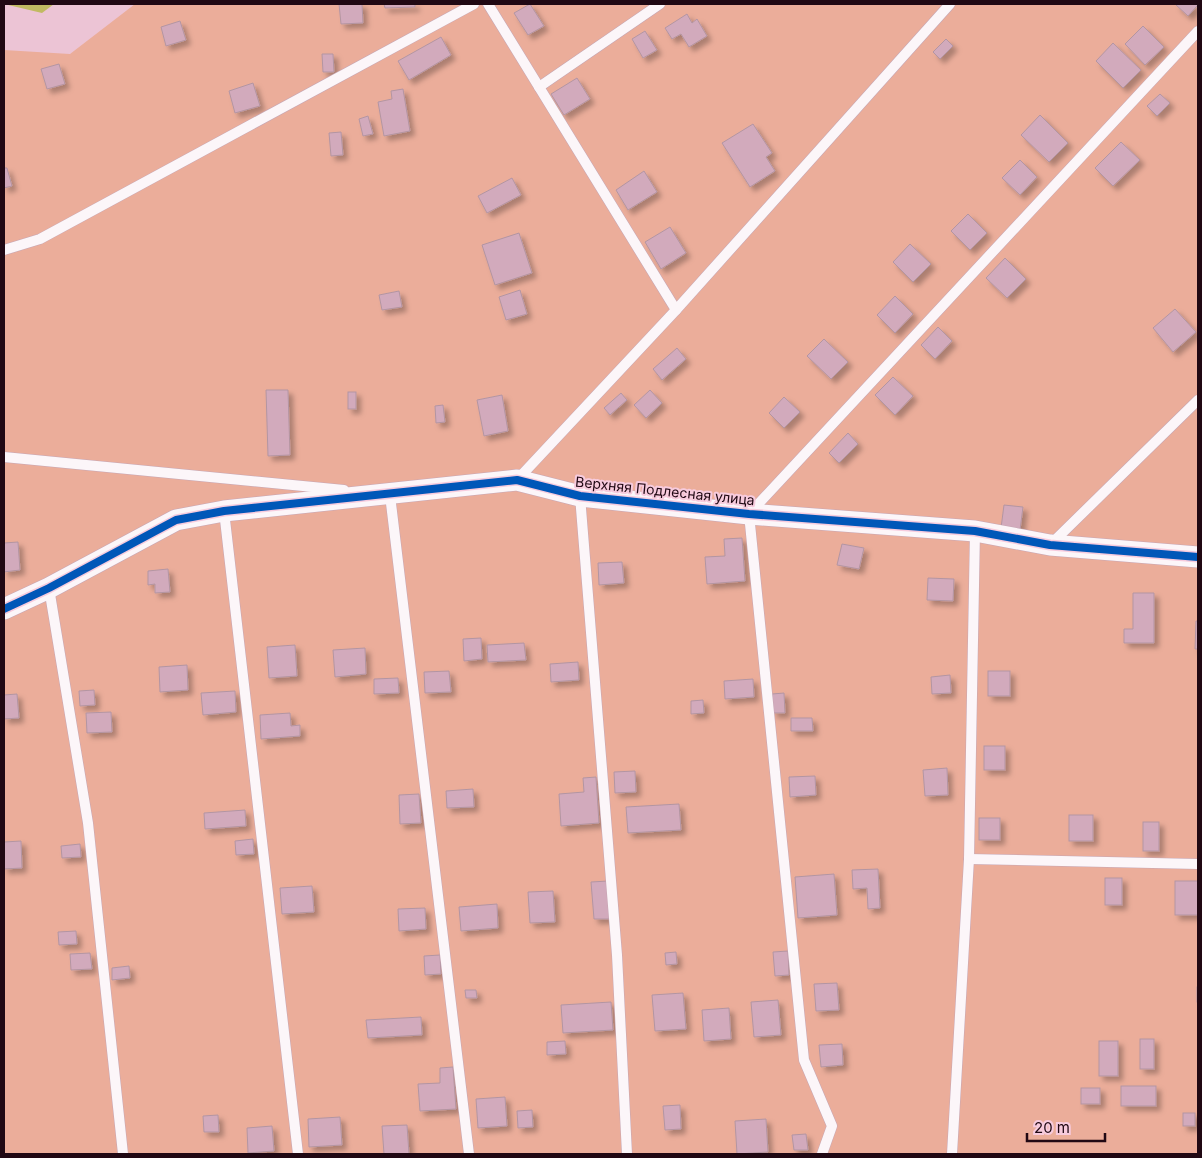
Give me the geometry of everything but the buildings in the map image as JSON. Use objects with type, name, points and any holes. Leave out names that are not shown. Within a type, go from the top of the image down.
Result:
[{"type":"street","name":"Верхняя Подлесная улица","points":[[4,610],[176,520],[224,511],[390,495],[516,480],[580,496],[749,514],[975,531],[1050,545],[1198,557]]},
{"type":"lane","points":[[4,250],[40,239],[474,4]]},
{"type":"lane","points":[[488,4],[676,310]]},
{"type":"lane","points":[[539,88],[660,4]]},
{"type":"lane","points":[[516,480],[676,310],[950,4]]},
{"type":"lane","points":[[822,1154],[832,1126],[804,1060],[749,514],[1198,31]]},
{"type":"lane","points":[[1050,545],[1198,400]]},
{"type":"lane","points":[[4,457],[390,495],[469,1154]]},
{"type":"lane","points":[[580,496],[617,955],[627,1154]]},
{"type":"lane","points":[[224,511],[298,1154]]},
{"type":"lane","points":[[952,1154],[970,859],[975,531]]},
{"type":"lane","points":[[49,588],[88,823],[123,1154]]},
{"type":"lane","points":[[970,859],[1198,864]]},
{"type":"shaded area","points":[[4,4],[54,4],[42,13]]},
{"type":"shaded area","points":[[135,4],[1198,4],[1198,1154],[4,1154],[4,50],[70,54]]},
{"type":"cycle path","points":[[4,609],[49,588],[176,520],[224,511],[517,480],[580,496],[749,514],[975,531],[1050,545],[1198,557]]}]
